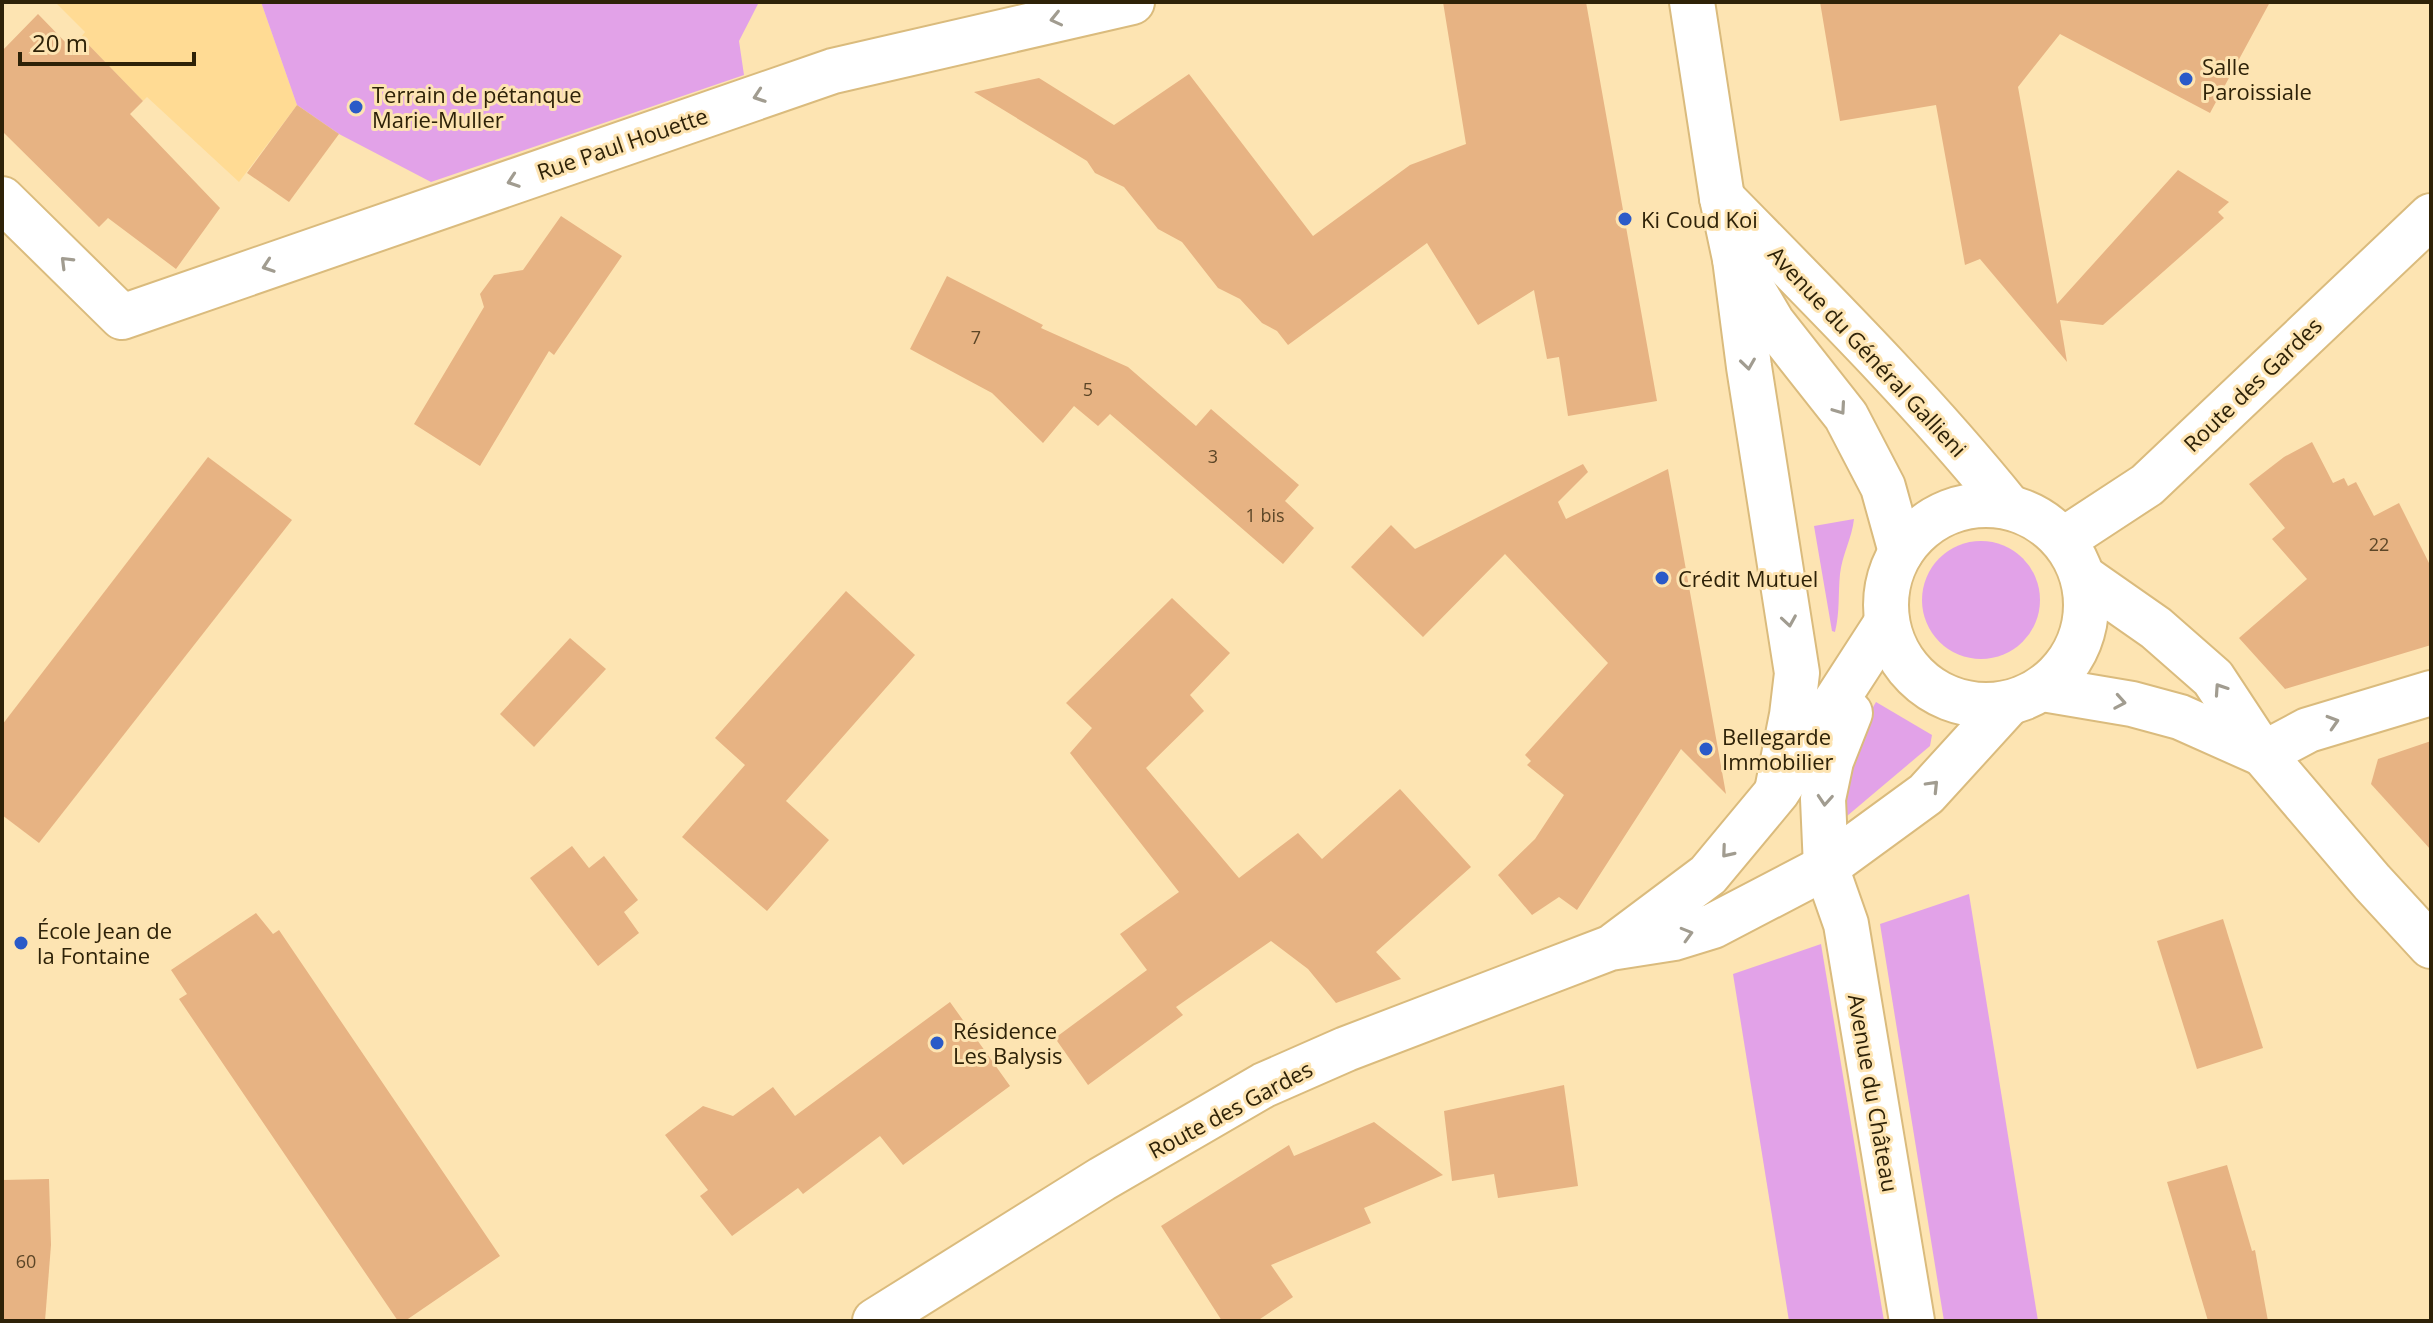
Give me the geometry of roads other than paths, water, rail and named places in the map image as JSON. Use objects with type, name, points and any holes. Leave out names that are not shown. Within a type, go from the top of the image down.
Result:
[{"type":"main road","name":"Rue Paul Houette","points":[[2,199],[122,317],[833,71],[1132,2]]},
{"type":"main road","name":"Avenue du Général Gallieni","points":[[1692,2],[1722,198],[1735,259],[1797,673],[1777,792]]},
{"type":"main road","name":"Avenue du Général Gallieni","points":[[1722,198],[1894,374],[2009,507]]},
{"type":"main road","name":"Route des Gardes","points":[[2073,559],[2431,216]]},
{"type":"main road","name":"Avenue du Général Gallieni","points":[[1735,259],[1772,322],[1846,416],[1883,487],[1901,552]]},
{"type":"main road","points":[[2263,754],[2180,717],[2132,704],[2026,696],[1968,704],[1930,689],[1901,660],[1887,622],[1887,586],[1901,552],[1930,522],[1968,506],[2009,507],[2039,520],[2073,559],[2213,678],[2263,754],[2431,946]]},
{"type":"main road","points":[[2026,696],[2073,659],[2087,619],[2073,559]]},
{"type":"main road","points":[[1826,867],[1823,799],[1831,761],[1887,622]]},
{"type":"main road","name":"Route des Gardes","points":[[1610,948],[1708,875],[1777,792],[1887,622]]},
{"type":"main road","points":[[2263,754],[2308,730],[2431,693]]},
{"type":"main road","name":"Route des Gardes","points":[[875,1321],[1102,1179],[1264,1085],[1346,1049],[1610,948],[1674,938],[1713,926],[1826,867],[1926,794],[2026,696]]},
{"type":"main road","name":"Avenue du Château","points":[[1826,867],[1846,924],[1912,1321]]},
{"type":"place","name":"Salle Paroissiale","points":[[2186,79]]},
{"type":"place","name":"Terrain de pétanque Marie-Muller","points":[[356,107]]},
{"type":"place","name":"Ki Coud Koi","points":[[1625,219]]},
{"type":"place","name":"Crédit Mutuel","points":[[1662,578]]},
{"type":"place","name":"Bellegarde Immobilier","points":[[1706,749]]},
{"type":"place","name":"École Jean de la Fontaine","points":[[21,943]]},
{"type":"place","name":"Résidence Les Balysis","points":[[937,1043]]}]
